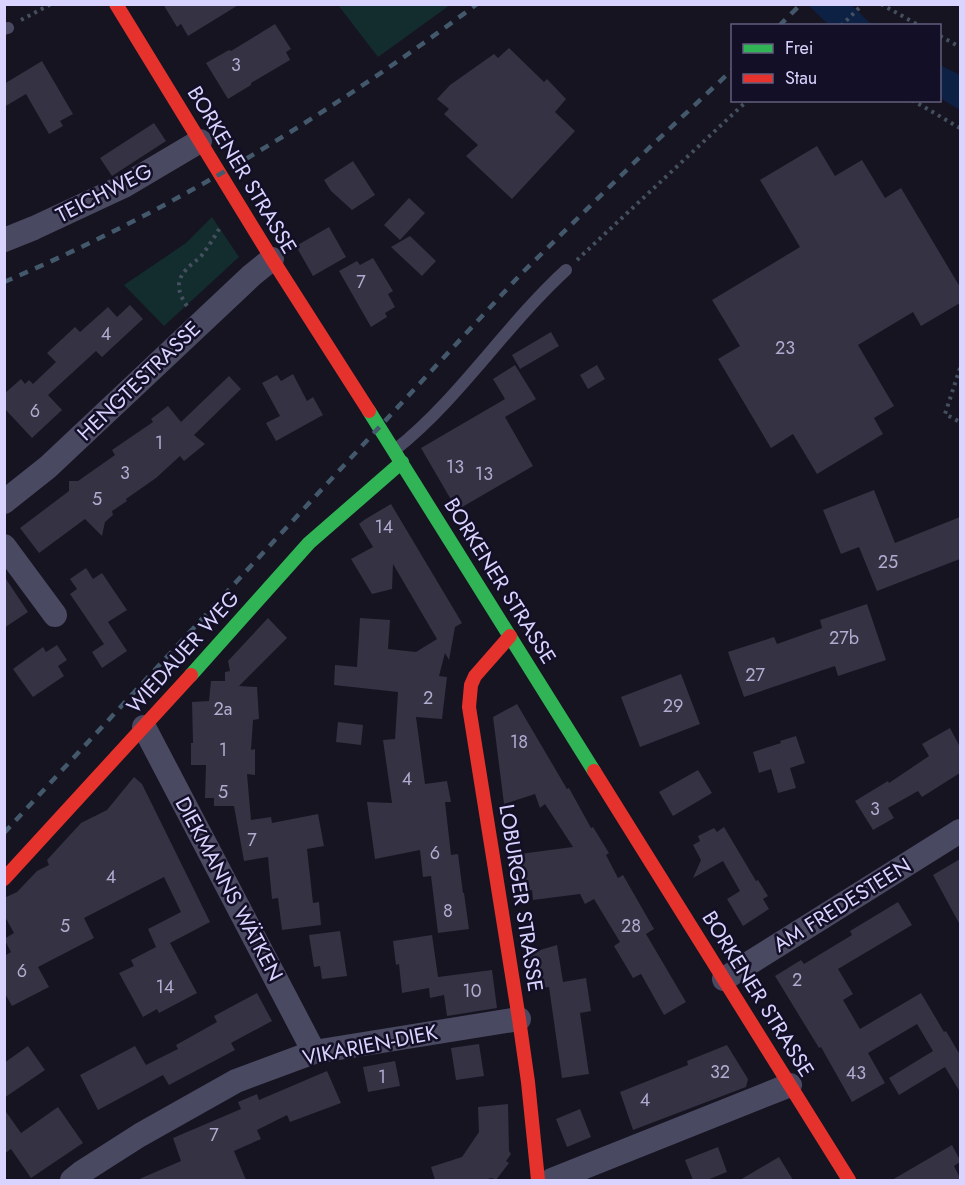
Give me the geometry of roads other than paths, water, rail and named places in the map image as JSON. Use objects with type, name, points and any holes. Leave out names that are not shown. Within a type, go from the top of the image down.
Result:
[{"type":"street","name":"BORKENER STRASSE","points":[[116,4],[272,259],[398,456],[849,1180]]},
{"type":"street","name":"TEICHWEG","points":[[4,240],[124,186],[200,141]]},
{"type":"street","name":"HENGTESTRASSE","points":[[4,502],[48,467],[201,321],[272,259]]},
{"type":"street","name":"WIEDAUER WEG","points":[[4,879],[309,543],[398,456]]},
{"type":"street","points":[[4,546],[55,615]]},
{"type":"street","name":"LOBURGER STRASSE","points":[[510,636],[475,676],[471,685],[469,707],[519,1019],[538,1180]]},
{"type":"street","name":"DIEKMANNS WÄTKEN","points":[[144,727],[314,1052]]},
{"type":"street","name":"AM FREDESTEEN","points":[[724,979],[960,831]]},
{"type":"street","name":"VIKARIEN-DIEK","points":[[72,1180],[140,1135],[236,1081],[314,1052],[519,1019]]},
{"type":"street","points":[[552,1180],[790,1085]]},
{"type":"lane","points":[[398,456],[503,336],[566,270]]},
{"type":"water","points":[[808,5],[851,5],[871,24],[828,24]]},
{"type":"water","points":[[941,66],[960,75],[960,110],[941,99]]},
{"type":"railway","points":[[4,282],[129,224],[249,157],[365,84],[477,4]]},
{"type":"railway","points":[[781,24],[801,4]]},
{"type":"railway","points":[[4,833],[520,275],[731,71]]}]
